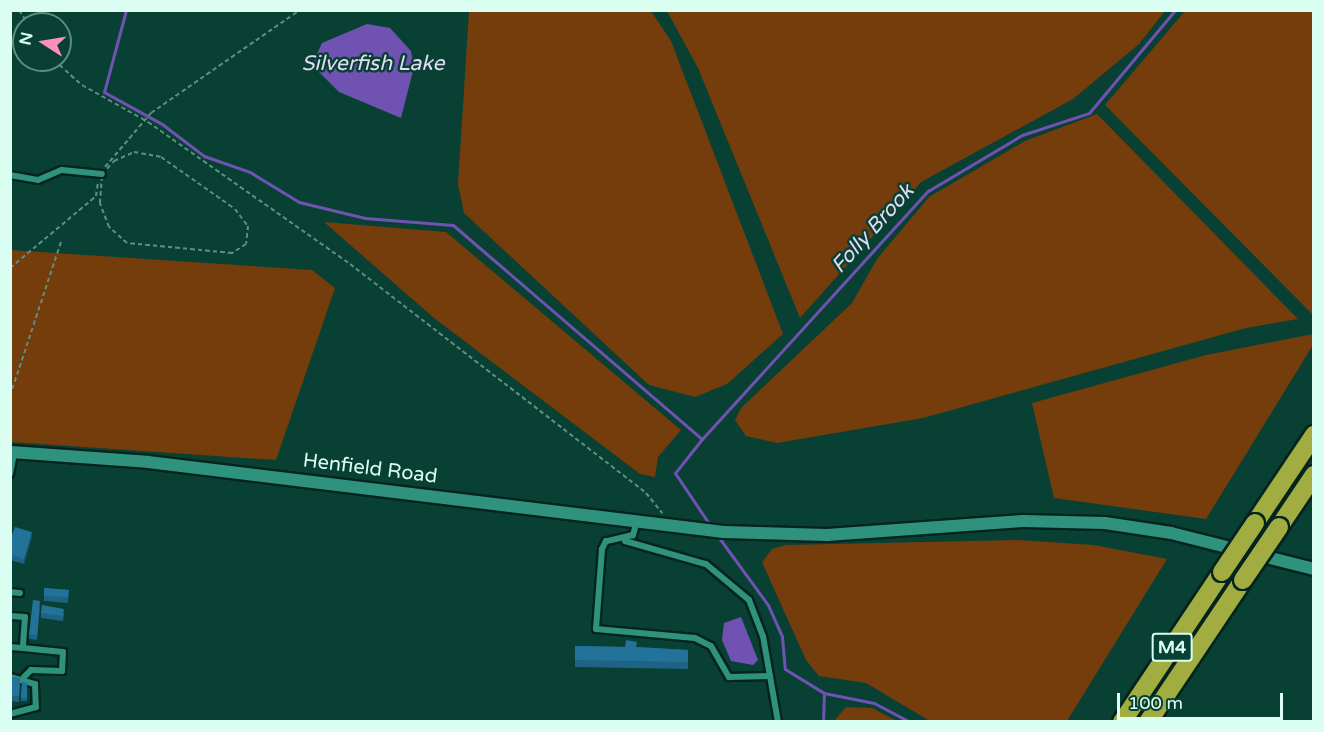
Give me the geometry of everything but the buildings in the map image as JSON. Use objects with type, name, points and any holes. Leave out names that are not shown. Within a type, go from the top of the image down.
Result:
[{"type":"highway","name":"M4","points":[[1122,722],[1314,435]]},
{"type":"highway","name":"M4","points":[[1148,722],[1314,475]]},
{"type":"street","name":"Henfield Road","points":[[12,453],[148,462],[724,532],[827,535],[1023,521],[1105,523],[1171,533],[1314,569]]},
{"type":"lane","points":[[10,175],[38,180],[62,170],[101,174]]},
{"type":"lane","points":[[10,474],[12,453]]},
{"type":"lane","points":[[624,541],[637,522]]},
{"type":"lane","points":[[770,676],[729,677],[711,646],[695,638],[596,629],[602,549],[606,541],[624,541],[688,557],[736,586],[758,616],[770,676],[778,722]]},
{"type":"lane","points":[[10,592],[20,593]]},
{"type":"lane","points":[[10,616],[25,617],[23,648]]},
{"type":"lane","points":[[10,647],[63,652],[63,671],[32,670],[24,677]]},
{"type":"lane","points":[[10,677],[24,677],[35,684],[36,707],[10,714]]},
{"type":"path","points":[[10,268],[96,196],[101,174],[148,121],[152,113],[300,10]]},
{"type":"path","points":[[67,72],[82,85],[148,121],[350,264],[646,493],[662,513],[662,525]]},
{"type":"path","points":[[134,152],[161,158],[243,217],[246,244],[232,253],[127,243],[102,216],[101,174],[114,161],[134,152]]},
{"type":"path","points":[[10,396],[62,239]]},
{"type":"shaded area","points":[[469,11],[651,11],[671,41],[783,334],[727,384],[695,397],[649,385],[464,213],[458,184]]},
{"type":"shaded area","points":[[667,11],[1165,11],[1139,44],[1073,99],[921,182],[800,318],[698,68]]},
{"type":"shaded area","points":[[1185,11],[1313,11],[1313,315],[1105,105]]},
{"type":"shaded area","points":[[1097,114],[1298,319],[1246,328],[923,418],[777,443],[746,436],[735,420],[741,408],[852,303],[877,259],[929,197],[1025,141]]},
{"type":"shaded area","points":[[324,222],[446,232],[681,430],[658,457],[655,477],[640,474],[434,318]]},
{"type":"shaded area","points":[[10,250],[312,270],[335,288],[276,460],[11,442]]},
{"type":"shaded area","points":[[1313,334],[1313,345],[1206,519],[1054,498],[1032,403],[1206,355]]},
{"type":"shaded area","points":[[1018,540],[1094,545],[1167,559],[1067,721],[930,721],[866,683],[819,676],[806,660],[762,562],[772,549],[786,545]]},
{"type":"shaded area","points":[[846,707],[872,708],[897,721],[834,721]]},
{"type":"water","name":"Silverfish Lake","points":[[367,24],[390,28],[411,51],[414,67],[401,118],[339,92],[312,65],[322,43]]},
{"type":"water","points":[[741,617],[758,660],[753,665],[731,661],[722,640],[724,623]]},
{"type":"waterway","points":[[126,10],[104,92],[162,124],[204,156],[250,172],[299,202],[365,218],[453,225],[702,439],[675,473],[712,528]]},
{"type":"waterway","name":"Folly Brook","points":[[702,439],[928,191],[1022,135],[1089,113],[1175,10]]},
{"type":"waterway","name":"Folly Brook","points":[[717,535],[768,605],[782,637],[785,669],[824,693],[823,722]]},
{"type":"waterway","points":[[824,693],[874,703],[910,722]]}]
